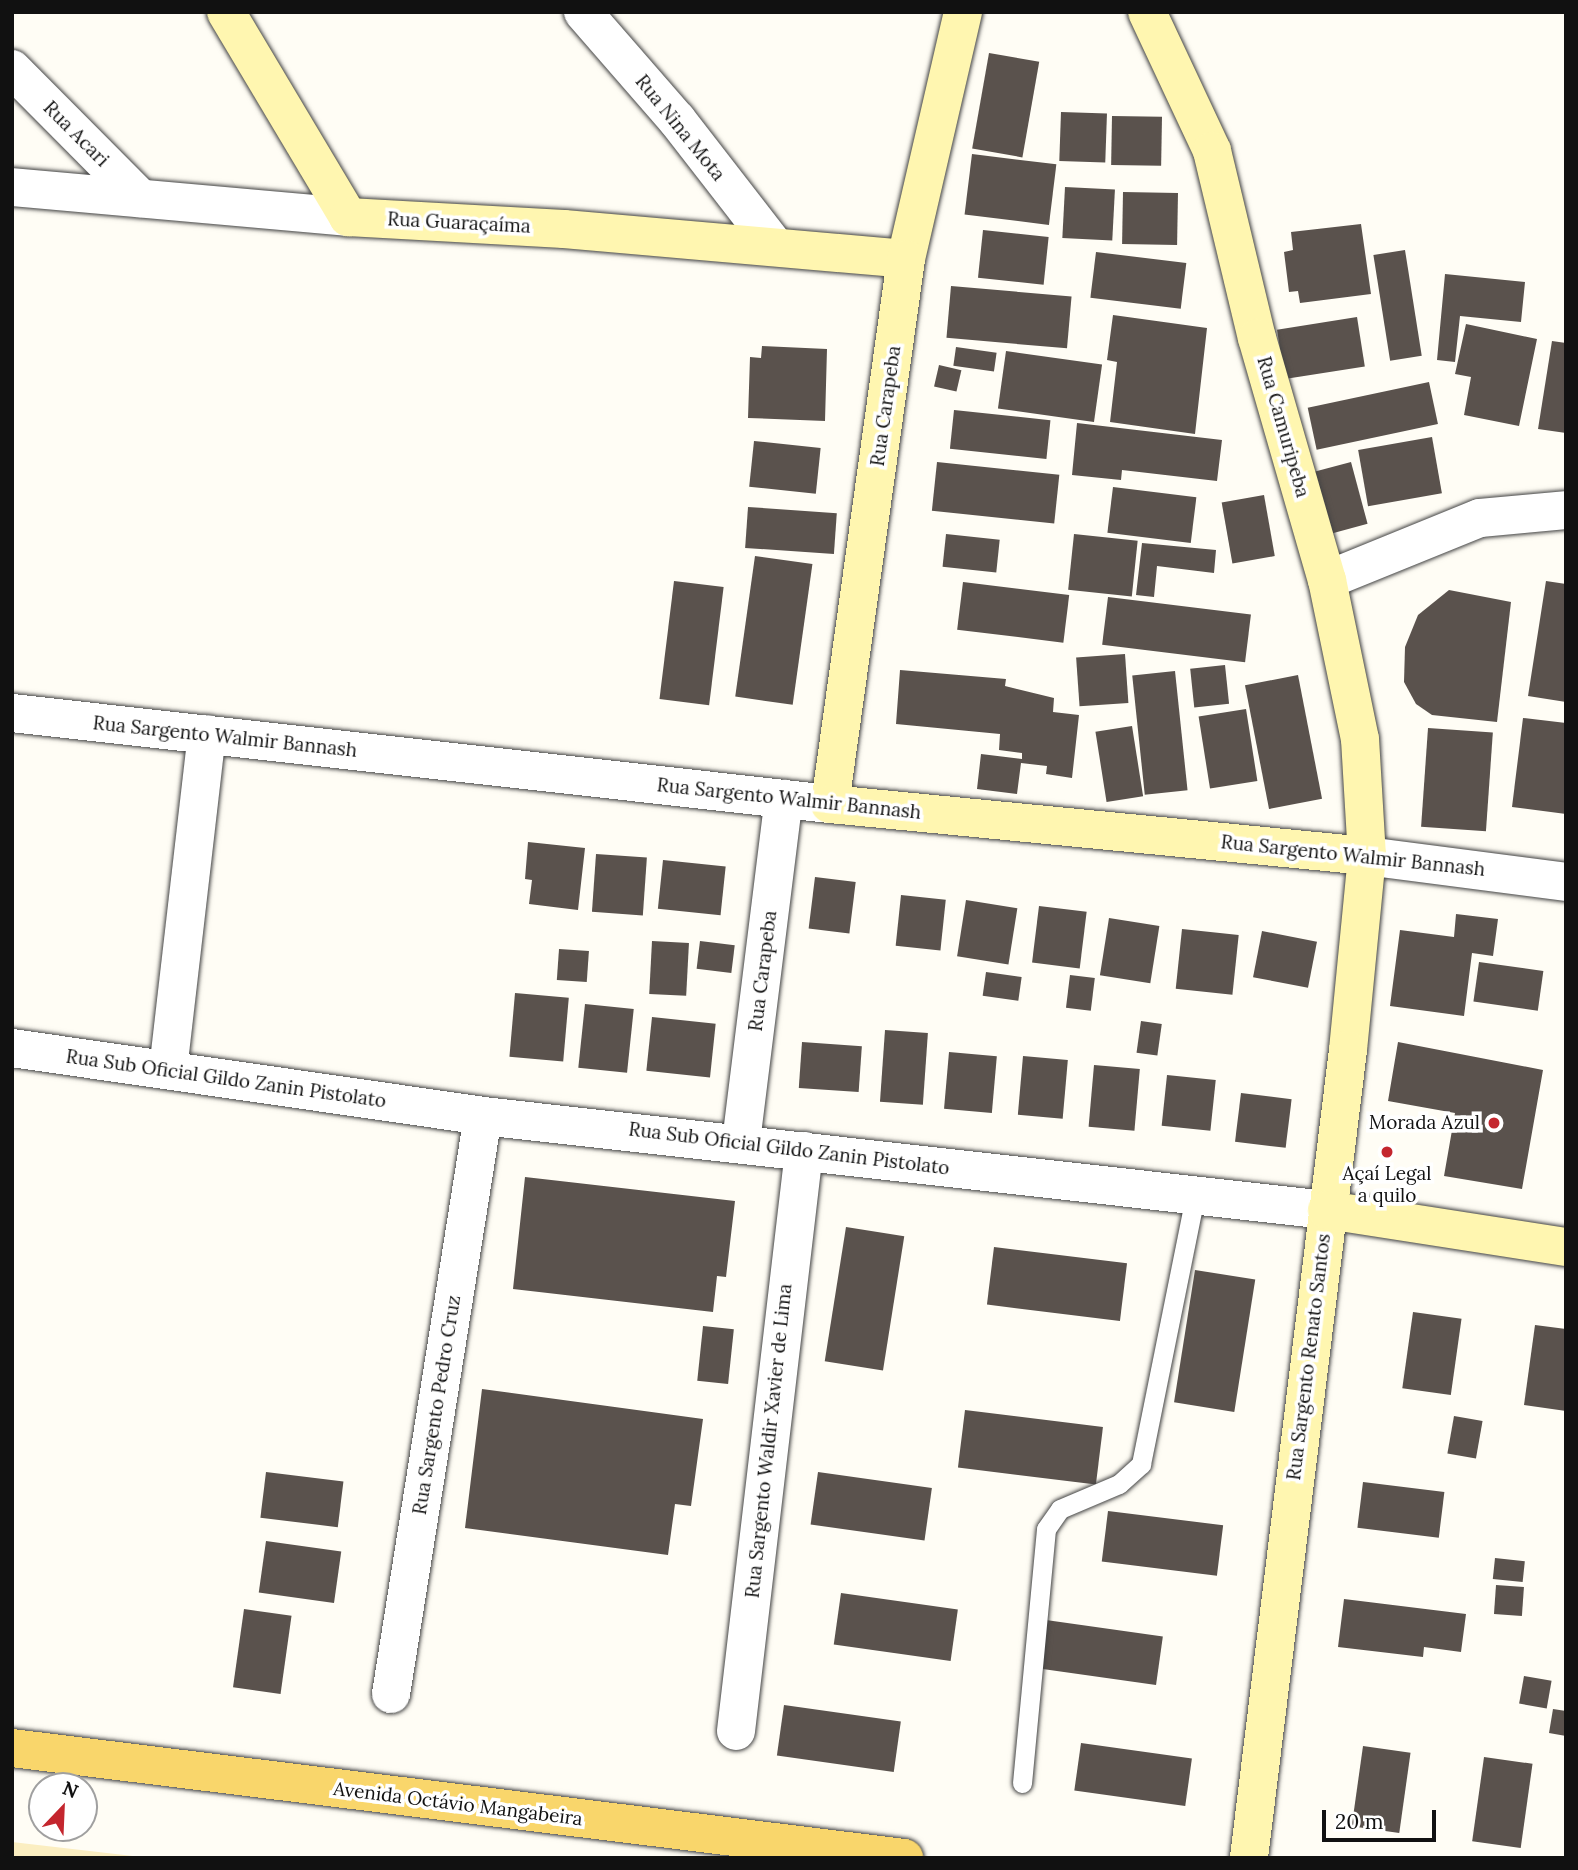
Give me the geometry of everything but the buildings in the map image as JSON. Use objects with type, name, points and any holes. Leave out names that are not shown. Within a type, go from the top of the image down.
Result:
[{"type":"main road","points":[[226,12],[348,217]]},
{"type":"main road","name":"Rua Carapeba","points":[[830,804],[906,259],[963,12]]},
{"type":"main road","name":"Rua Camuripeba","points":[[1147,12],[1212,151],[1257,338],[1327,580],[1360,739],[1367,856]]},
{"type":"main road","name":"Rua Guaraçaíma","points":[[348,217],[774,245],[906,259]]},
{"type":"main road","name":"Rua Sargento Walmir Bannash","points":[[830,804],[1367,856]]},
{"type":"main road","name":"Rua Sargento Renato Santos","points":[[1250,1858],[1367,856]]},
{"type":"main road","name":"Rua Sub Oficial Gildo Zanin Pistolato","points":[[1327,1210],[1566,1247]]},
{"type":"main road","name":"Avenida Octávio Mangabeira","points":[[12,1748],[904,1858]]},
{"type":"street","name":"Rua Nina Mota","points":[[583,12],[677,120],[774,245]]},
{"type":"street","name":"Rua Acari","points":[[12,69],[140,198]]},
{"type":"street","name":"Rua Guaraçaíma","points":[[12,187],[348,217]]},
{"type":"street","points":[[1327,580],[1480,518],[1566,510]]},
{"type":"street","name":"Rua Sargento Walmir Bannash","points":[[12,713],[830,804]]},
{"type":"street","points":[[168,1070],[207,734]]},
{"type":"street","name":"Rua Carapeba","points":[[741,1142],[784,800]]},
{"type":"street","name":"Rua Sargento Walmir Bannash","points":[[1367,856],[1566,881]]},
{"type":"street","name":"Rua Sub Oficial Gildo Zanin Pistolato","points":[[12,1048],[483,1116],[741,1142],[1327,1210]]},
{"type":"street","name":"Rua Sargento Pedro Cruz","points":[[391,1694],[483,1116]]},
{"type":"street","name":"Rua Sargento Waldir Xavier de Lima","points":[[736,1731],[804,1151]]},
{"type":"lane","points":[[1022,1783],[1046,1529],[1060,1509],[1119,1484],[1141,1464],[1195,1195]]},
{"type":"sand","points":[[12,1842],[150,1858],[12,1858]]},
{"type":"place","name":"Morada Azul","points":[[1494,1123]]},
{"type":"place","name":"Açaí Legal a quilo","points":[[1387,1152]]}]
